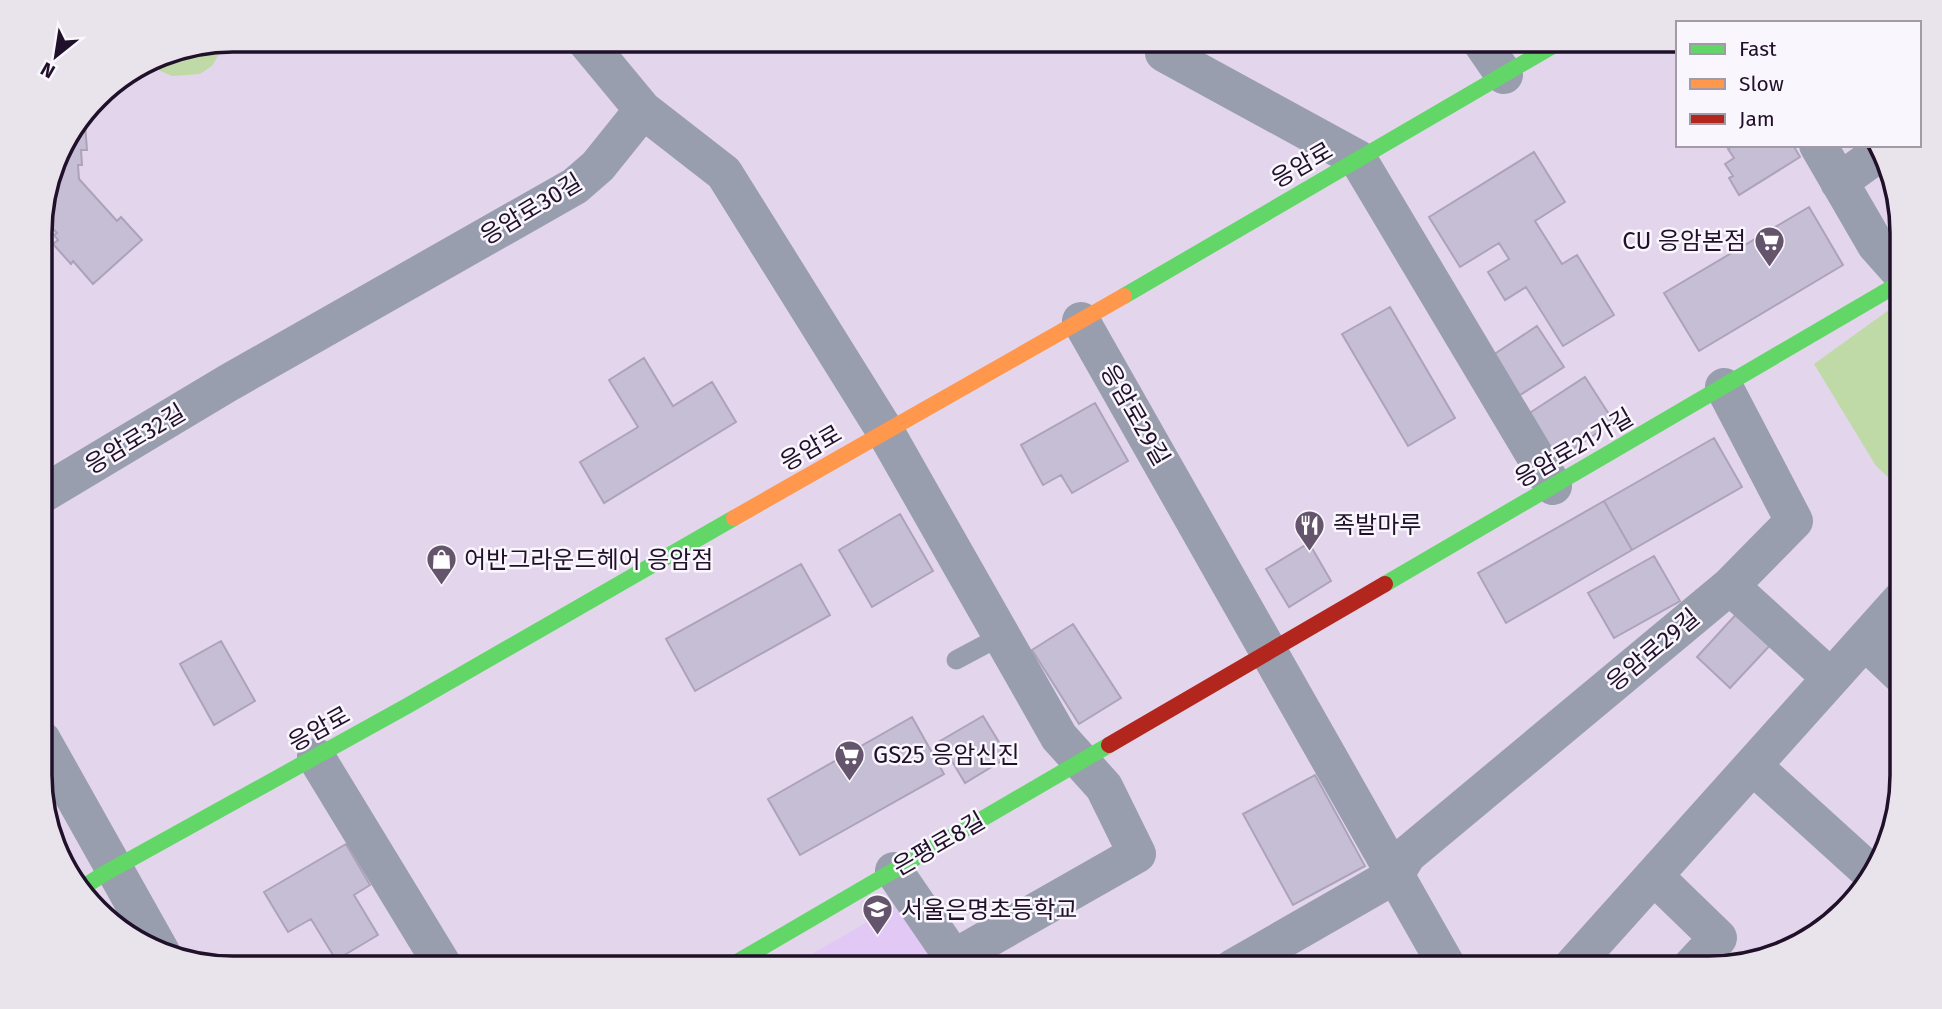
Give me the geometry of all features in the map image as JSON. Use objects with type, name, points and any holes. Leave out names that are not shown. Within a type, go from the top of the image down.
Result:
[{"type":"main road","name":"응암로","points":[[89,884],[1081,321],[1543,52]]},
{"type":"main road","name":"응암로21가길","points":[[1270,652],[1890,290]]},
{"type":"main road","name":"은평로8길","points":[[747,956],[1270,652]]},
{"type":"street","points":[[595,52],[643,110],[724,173],[885,431],[1059,737],[1104,787],[1137,855],[971,956]]},
{"type":"street","points":[[1181,52],[1358,159],[1553,486]]},
{"type":"street","points":[[1488,52],[1504,75]]},
{"type":"street","name":"응암로30길","points":[[228,383],[575,186],[598,166],[643,110]]},
{"type":"street","points":[[1819,147],[1876,245],[1890,261]]},
{"type":"street","points":[[1839,182],[1873,158]]},
{"type":"street","name":"응암로29길","points":[[1081,321],[1441,956]]},
{"type":"street","name":"응암로32길","points":[[53,488],[228,383]]},
{"type":"street","name":"응암로29길","points":[[1254,956],[1395,875],[1407,855],[1730,586],[1794,521],[1724,387]]},
{"type":"street","points":[[1730,586],[1831,678]]},
{"type":"street","points":[[1582,956],[1890,613]]},
{"type":"street","points":[[1865,641],[1890,665]]},
{"type":"street","points":[[316,757],[437,956]]},
{"type":"street","points":[[52,758],[152,937]]},
{"type":"street","points":[[1753,766],[1864,867]]},
{"type":"street","points":[[894,870],[953,956]]},
{"type":"street","points":[[1654,876],[1718,938],[1701,956]]},
{"type":"lane","points":[[956,660],[1001,636]]},
{"type":"shaded area","name":"서울은명초등학교","points":[[895,906],[929,956],[808,956]]},
{"type":"green space","points":[[219,53],[212,66],[200,74],[172,76],[157,69],[198,56]]},
{"type":"green space","points":[[1890,309],[1890,479],[1876,466],[1814,364]]},
{"type":"building","points":[[85,130],[87,150],[81,150],[79,179],[117,221],[121,217],[142,240],[93,284],[73,261],[71,264],[53,244],[58,240],[54,235],[57,233],[53,229],[53,221],[59,187],[66,164]]},
{"type":"building","points":[[1794,147],[1800,157],[1739,195],[1729,178],[1733,176],[1725,164],[1734,158],[1728,149]]},
{"type":"building","points":[[1534,152],[1565,202],[1535,221],[1562,264],[1577,255],[1614,315],[1563,346],[1526,287],[1505,300],[1488,272],[1509,259],[1499,243],[1460,267],[1429,217]]},
{"type":"building","points":[[1809,207],[1843,265],[1699,351],[1664,293]]},
{"type":"building","points":[[1390,307],[1455,418],[1408,446],[1342,334]]},
{"type":"building","points":[[1537,326],[1564,367],[1517,397],[1490,357]]},
{"type":"building","points":[[644,358],[673,406],[712,382],[736,422],[604,503],[580,462],[638,427],[609,380]]},
{"type":"building","points":[[1585,377],[1614,422],[1554,461],[1525,416]]},
{"type":"building","points":[[1095,403],[1128,461],[1072,493],[1061,475],[1043,485],[1021,445]]},
{"type":"building","points":[[1714,438],[1742,487],[1632,550],[1604,501]]},
{"type":"building","points":[[1604,501],[1632,550],[1506,623],[1478,573]]},
{"type":"building","points":[[900,514],[933,571],[872,607],[839,550]]},
{"type":"building","points":[[1309,543],[1331,581],[1289,607],[1266,569]]},
{"type":"building","points":[[1654,556],[1680,601],[1614,638],[1588,593]]},
{"type":"building","points":[[801,564],[830,615],[695,691],[666,639]]},
{"type":"building","points":[[1741,609],[1775,640],[1730,688],[1697,657]]},
{"type":"building","points":[[1073,624],[1121,698],[1079,724],[1032,650]]},
{"type":"building","points":[[221,641],[255,701],[214,725],[180,664]]},
{"type":"building","points":[[983,716],[1008,757],[965,783],[940,741]]},
{"type":"building","points":[[912,717],[944,774],[800,855],[768,799]]},
{"type":"building","points":[[1315,775],[1365,866],[1293,905],[1243,814]]},
{"type":"building","points":[[346,844],[370,885],[354,895],[378,935],[343,956],[334,956],[311,919],[288,932],[264,892]]},
{"type":"traffic: fast","points":[[1124,296],[1542,52]]},
{"type":"traffic: fast","points":[[1385,584],[1890,289]]},
{"type":"traffic: fast","points":[[89,884],[407,706],[734,518]]},
{"type":"traffic: fast","points":[[747,956],[1109,745]]},
{"type":"traffic: slow","points":[[734,518],[1124,296]]},
{"type":"traffic: jam","points":[[1109,745],[1385,584]]},
{"type":"place","name":"CU 응암본점","points":[[1769,268]]},
{"type":"place","name":"족발마루","points":[[1310,552]]},
{"type":"place","name":"어반그라운드헤어 응암점","points":[[441,587]]},
{"type":"place","name":"GS25 응암신진","points":[[850,782]]},
{"type":"place","name":"서울은명초등학교","points":[[878,937]]}]
